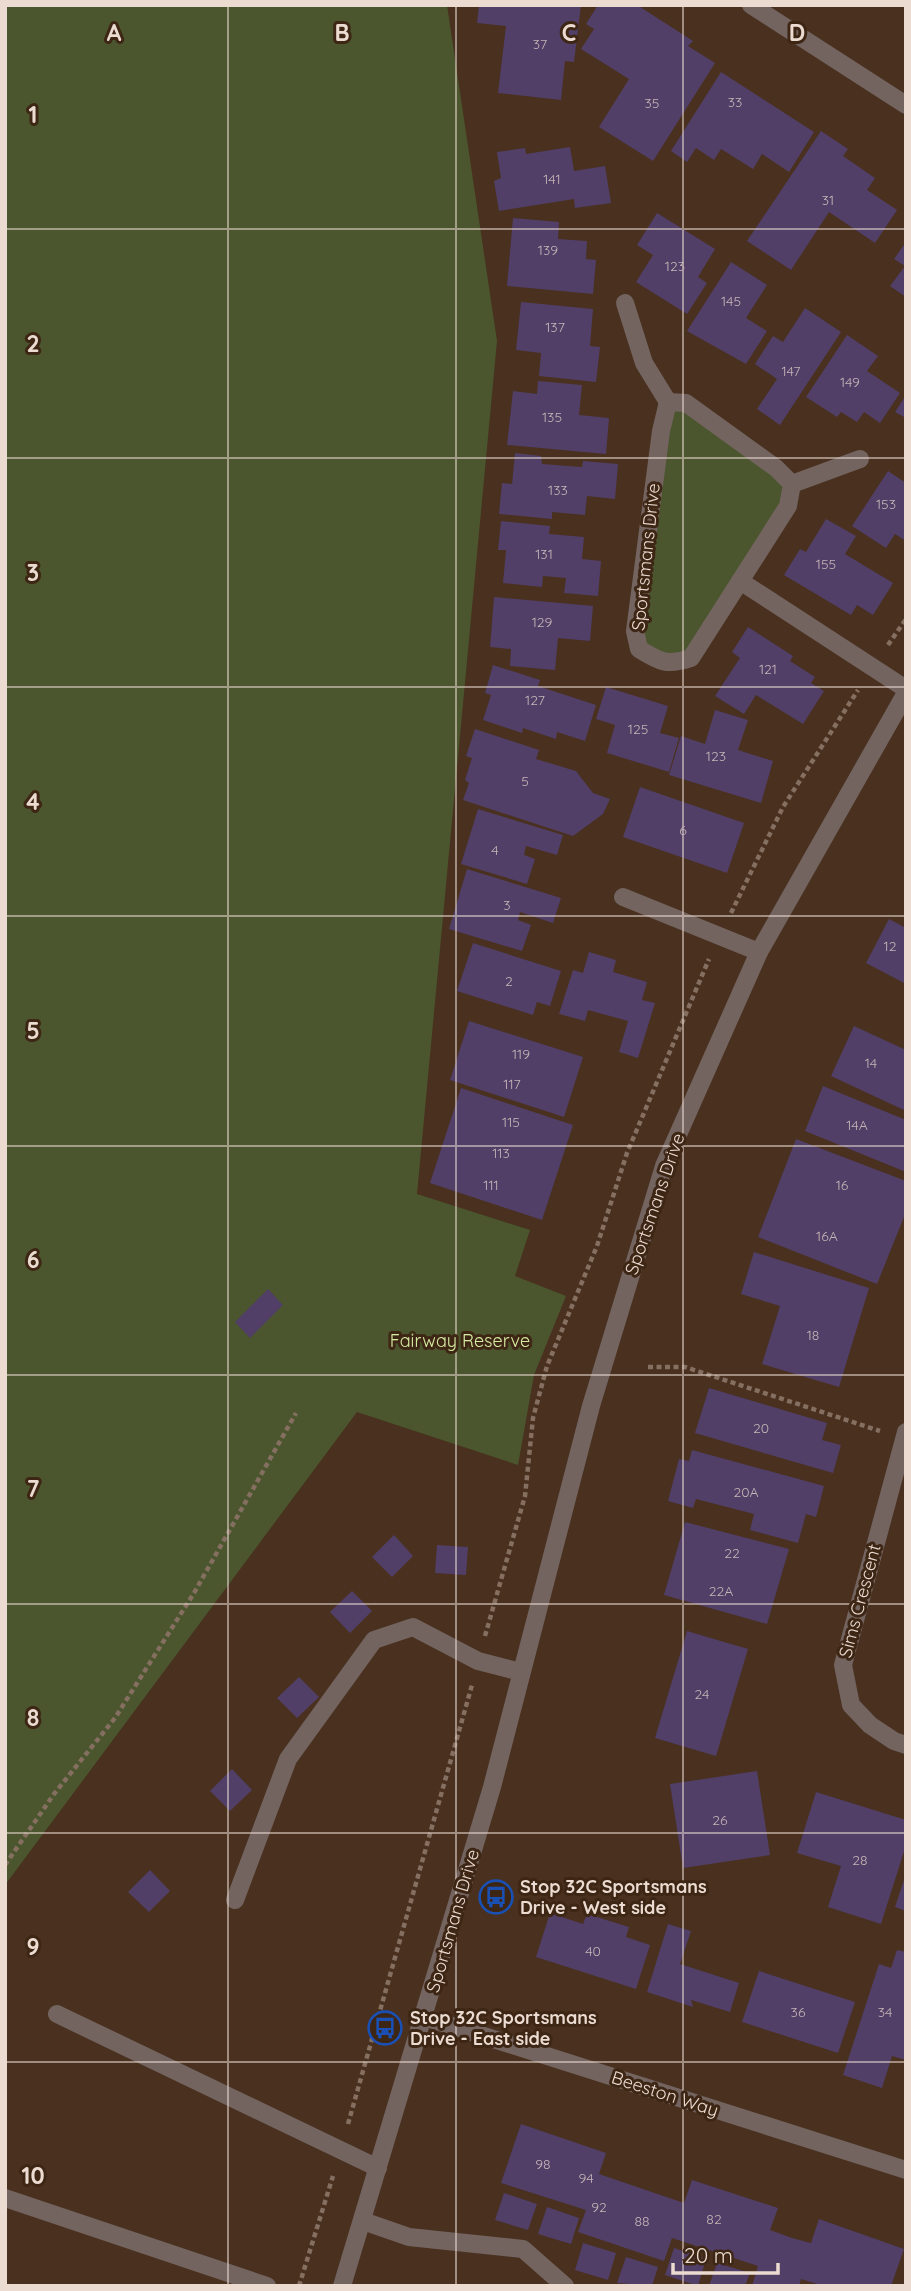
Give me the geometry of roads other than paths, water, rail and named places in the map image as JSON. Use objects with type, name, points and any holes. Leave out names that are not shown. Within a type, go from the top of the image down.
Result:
[{"type":"street","points":[[751,5],[906,105]]},
{"type":"street","points":[[625,303],[644,363],[667,402],[686,403],[776,468],[792,484],[860,459]]},
{"type":"street","name":"Sportsmans Drive","points":[[667,402],[660,431],[635,631],[639,649],[656,660],[673,664],[691,657],[788,506],[792,484]]},
{"type":"street","name":"Sportsmans Drive","points":[[342,2286],[492,1787],[591,1406],[664,1166],[759,952],[906,691],[740,581]]},
{"type":"street","points":[[623,897],[759,952]]},
{"type":"street","name":"Sims Crescent","points":[[905,1435],[843,1665],[851,1705],[870,1725],[894,1741],[906,1745]]},
{"type":"street","points":[[235,1900],[288,1759],[374,1640],[413,1627],[478,1661],[521,1672]]},
{"type":"street","points":[[57,2014],[378,2168]]},
{"type":"street","name":"Beeston Way","points":[[424,2017],[906,2170]]},
{"type":"street","points":[[5,2198],[267,2286]]},
{"type":"street","points":[[363,2221],[409,2237],[523,2249],[563,2285]]},
{"type":"place","name":"Stop 32C Sportsmans Drive - West side","points":[[496,1897]]},
{"type":"place","name":"Stop 32C Sportsmans Drive - East side","points":[[385,2028]]},
{"type":"park label","name":"Fairway Reserve","points":[[460,1341]]}]
